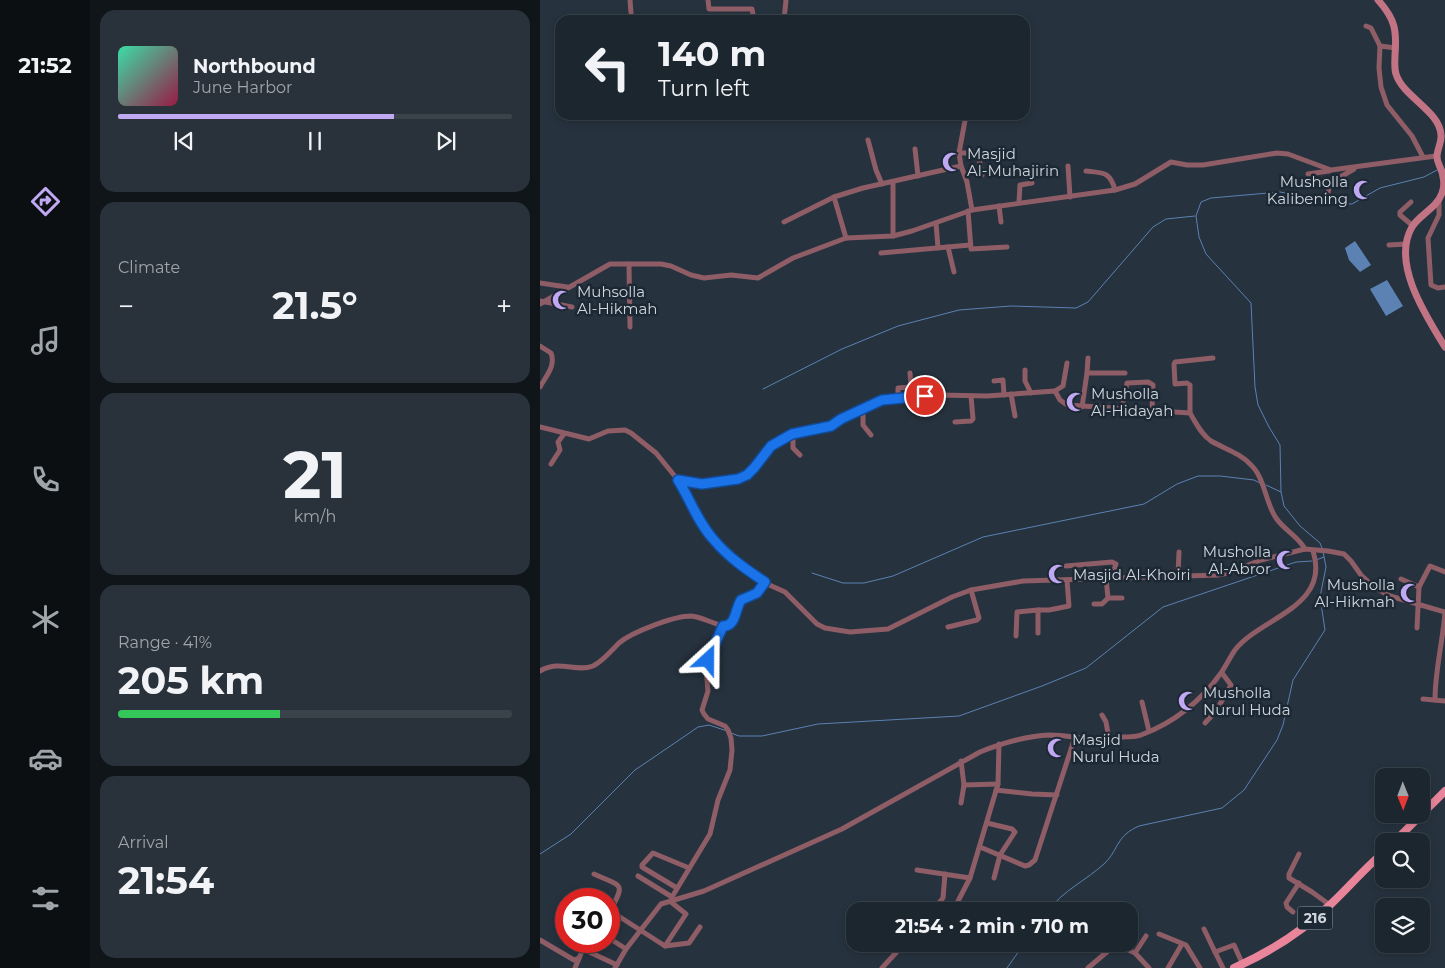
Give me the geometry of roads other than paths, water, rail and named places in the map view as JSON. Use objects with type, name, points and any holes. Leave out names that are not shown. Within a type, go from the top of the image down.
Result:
[{"type":"main road","points":[[1403,833],[1445,791]]},
{"type":"main road","name":"216","points":[[1234,968],[1243,966],[1292,936],[1330,905],[1375,861]]},
{"type":"street","points":[[630,0],[632,13]]},
{"type":"street","points":[[708,0],[709,9],[752,9],[753,15]]},
{"type":"street","points":[[784,15],[786,0]]},
{"type":"street","points":[[1378,0],[1387,10],[1394,24],[1397,39],[1395,68],[1397,76],[1402,85],[1429,112],[1439,127],[1441,134],[1438,162],[1444,179],[1442,193],[1439,199],[1413,226],[1406,244],[1404,257],[1408,273],[1425,312],[1445,347]]},
{"type":"street","points":[[1366,26],[1371,28],[1380,46],[1379,68],[1381,87],[1387,105],[1412,136],[1423,157]]},
{"type":"street","points":[[1380,46],[1396,48]]},
{"type":"street","points":[[965,120],[959,152],[961,166],[967,182],[971,249],[1007,247]]},
{"type":"street","points":[[868,140],[882,184]]},
{"type":"street","points":[[915,149],[918,176]]},
{"type":"street","points":[[959,152],[978,153],[982,175]]},
{"type":"street","points":[[541,302],[610,264],[662,264],[690,275],[704,278],[731,275],[758,278],[793,258],[846,238],[894,236],[970,210],[1115,190],[1135,184],[1171,162],[1203,165],[1277,153],[1288,154],[1331,170]]},
{"type":"street","points":[[1308,174],[1423,157],[1438,162]]},
{"type":"street","points":[[784,222],[834,197],[863,188],[961,166]]},
{"type":"street","points":[[1068,166],[1070,197]]},
{"type":"street","points":[[1327,198],[1330,183],[1356,167]]},
{"type":"street","points":[[1086,171],[1110,176],[1115,190]]},
{"type":"street","points":[[893,182],[894,236]]},
{"type":"street","points":[[1018,202],[1020,185],[1032,183]]},
{"type":"street","points":[[834,197],[846,238]]},
{"type":"street","points":[[1439,199],[1439,215],[1429,234],[1427,246],[1431,285],[1438,288],[1445,287]]},
{"type":"street","points":[[1411,202],[1400,212],[1400,215],[1413,226]]},
{"type":"street","points":[[999,206],[1001,222]]},
{"type":"street","points":[[936,223],[938,248]]},
{"type":"street","points":[[1389,245],[1406,244]]},
{"type":"street","points":[[881,253],[970,245]]},
{"type":"street","points":[[948,247],[954,272]]},
{"type":"street","points":[[629,264],[630,327]]},
{"type":"street","points":[[540,283],[567,287]]},
{"type":"street","points":[[541,302],[572,307]]},
{"type":"street","points":[[540,346],[551,352],[553,358],[551,368],[540,387]]},
{"type":"street","points":[[1082,406],[1088,358]]},
{"type":"street","points":[[1213,358],[1176,362],[1174,364],[1175,384],[1186,383],[1190,385],[1190,414],[1211,441],[1242,457],[1253,466],[1260,479],[1270,509],[1276,518],[1301,541],[1304,548]]},
{"type":"street","points":[[678,480],[702,484],[738,479],[747,475],[754,468],[771,446],[792,434],[831,426],[841,419],[882,400],[939,395],[1004,395],[1055,391],[1063,386],[1067,363]]},
{"type":"street","points":[[1025,370],[1025,382],[1032,393]]},
{"type":"street","points":[[898,398],[898,388],[911,387],[910,373]]},
{"type":"street","points":[[1087,373],[1125,373]]},
{"type":"street","points":[[994,381],[1003,380],[1004,395]]},
{"type":"street","points":[[1122,408],[1127,383],[1148,382],[1153,385],[1152,410]]},
{"type":"street","points":[[1055,391],[1063,404],[1190,414]]},
{"type":"street","points":[[1011,394],[1015,416]]},
{"type":"street","points":[[955,422],[971,421],[973,419],[971,396]]},
{"type":"street","points":[[863,410],[863,425],[871,435]]},
{"type":"street","points":[[540,427],[589,439],[608,431],[625,430],[638,438],[656,453],[678,480],[701,522],[714,540],[743,567],[765,582],[785,592],[817,624],[834,630],[850,632],[888,629],[934,605],[971,590],[1023,581],[1178,575],[1196,577],[1228,573],[1261,560],[1304,548],[1344,554],[1361,575],[1374,587],[1390,596],[1445,612],[1444,635],[1436,671],[1434,700]]},
{"type":"street","points":[[551,464],[560,450],[558,442],[564,434]]},
{"type":"street","points":[[792,434],[793,448],[800,454]]},
{"type":"street","points":[[575,968],[583,949],[616,966],[626,949],[658,906],[671,899],[704,891],[842,829],[961,761],[999,744],[1049,735],[1076,736],[1091,739],[1140,736],[1177,717],[1204,694],[1222,673],[1236,650],[1262,627],[1291,610],[1298,603],[1315,577],[1316,551]]},
{"type":"street","points":[[1178,575],[1179,552]]},
{"type":"street","points":[[1066,566],[1112,562],[1116,564],[1108,578],[1108,598],[1102,604],[1094,604]]},
{"type":"street","points":[[1417,628],[1419,587],[1430,566],[1445,572]]},
{"type":"street","points":[[1401,579],[1419,587]]},
{"type":"street","points":[[1016,636],[1018,612],[1049,610],[1069,606],[1067,580]]},
{"type":"street","points":[[540,671],[555,665],[590,667],[607,656],[620,642],[634,634],[652,626],[683,617],[702,618],[711,623],[728,626],[732,623],[741,600],[757,593],[765,582]]},
{"type":"street","points":[[948,627],[978,620],[971,590]]},
{"type":"street","points":[[1108,598],[1122,598]]},
{"type":"street","points":[[1038,610],[1038,633]]},
{"type":"street","points":[[671,899],[710,834],[716,806],[730,770],[732,750],[728,730],[725,726],[708,719],[702,710],[708,691],[706,668],[708,660],[723,626]]},
{"type":"street","points":[[1205,723],[1216,711],[1232,685],[1222,673]]},
{"type":"street","points":[[1423,699],[1445,701]]},
{"type":"street","points":[[1142,702],[1149,731]]},
{"type":"street","points":[[1102,715],[1106,722],[1109,739]]},
{"type":"street","points":[[980,847],[1025,866],[1029,866],[1035,860],[1076,736]]},
{"type":"street","points":[[958,902],[970,878],[997,787],[999,744]]},
{"type":"street","points":[[961,761],[964,785],[961,803]]},
{"type":"street","points":[[964,785],[997,787],[1032,794],[1056,795]]},
{"type":"street","points":[[987,823],[1014,830],[1015,832],[1000,855],[994,878]]},
{"type":"street","points":[[677,888],[642,867],[642,865],[653,853],[689,868]]},
{"type":"street","points":[[1299,854],[1288,877],[1330,905]]},
{"type":"street","points":[[917,870],[970,878]]},
{"type":"street","points":[[594,874],[618,885],[620,888]]},
{"type":"street","points":[[940,902],[943,898],[944,874]]},
{"type":"street","points":[[638,876],[671,899],[686,914],[664,946]]},
{"type":"street","points":[[1293,912],[1287,907],[1286,903],[1299,883]]},
{"type":"street","points":[[620,917],[664,946],[689,942],[700,927]]},
{"type":"street","points":[[1204,929],[1223,968]]},
{"type":"street","points":[[1159,934],[1186,945],[1200,968]]},
{"type":"street","points":[[1146,936],[1135,953],[1149,968]]},
{"type":"street","points":[[540,940],[574,960],[579,958]]},
{"type":"street","points":[[1168,968],[1182,944]]},
{"type":"street","points":[[1216,952],[1234,944],[1243,966]]},
{"type":"street","points":[[620,945],[626,949]]},
{"type":"street","points":[[882,968],[897,952]]},
{"type":"street","points":[[1088,968],[1107,952]]},
{"type":"water","points":[[1355,241],[1371,265],[1360,272],[1349,260],[1345,248]]},
{"type":"water","points":[[1387,280],[1403,306],[1386,316],[1370,289]]},
{"type":"waterway","points":[[1322,548],[1320,543],[1300,526],[1284,506],[1281,492],[1280,445],[1258,405],[1255,387],[1251,303],[1206,254],[1199,237],[1196,216],[1201,202],[1211,198],[1280,192],[1311,202],[1352,204],[1380,188],[1424,177],[1439,169]]},
{"type":"waterway","points":[[763,389],[842,349],[898,326],[959,310],[1011,306],[1076,308],[1088,302],[1153,227],[1166,219],[1195,216]]},
{"type":"waterway","points":[[812,573],[843,583],[864,583],[893,576],[983,537],[1144,504],[1177,484],[1198,476],[1220,476],[1254,480],[1260,483]]},
{"type":"waterway","points":[[1266,485],[1281,492]]},
{"type":"waterway","points":[[1056,902],[1105,863],[1122,838],[1132,830],[1139,826],[1222,808],[1244,790],[1277,740],[1283,725],[1293,680],[1325,630],[1320,597],[1326,567],[1323,552]]},
{"type":"waterway","points":[[1316,560],[1324,557]]},
{"type":"waterway","points":[[731,733],[739,736],[762,736],[818,724],[959,716],[1086,668],[1163,607],[1296,562],[1312,561]]},
{"type":"waterway","points":[[540,854],[571,834],[635,770],[698,727],[709,725],[727,731]]},
{"type":"waterway","points":[[1007,968],[1018,952]]},
{"type":"place","name":"Masjid Al-Muhajirin","points":[[952,162]]},
{"type":"place","name":"Musholla Kalibening","points":[[1363,190]]},
{"type":"place","name":"Muhsolla Al-Hikmah","points":[[562,300]]},
{"type":"place","name":"Musholla Al-Hidayah","points":[[1076,402]]},
{"type":"place","name":"Musholla Al-Abror","points":[[1286,560]]},
{"type":"place","name":"Masjid Al-Khoiri","points":[[1058,574]]},
{"type":"place","name":"Musholla Al-Hikmah","points":[[1410,593]]},
{"type":"place","name":"Musholla Nurul Huda","points":[[1188,701]]},
{"type":"place","name":"Masjid Nurul Huda","points":[[1057,748]]}]
